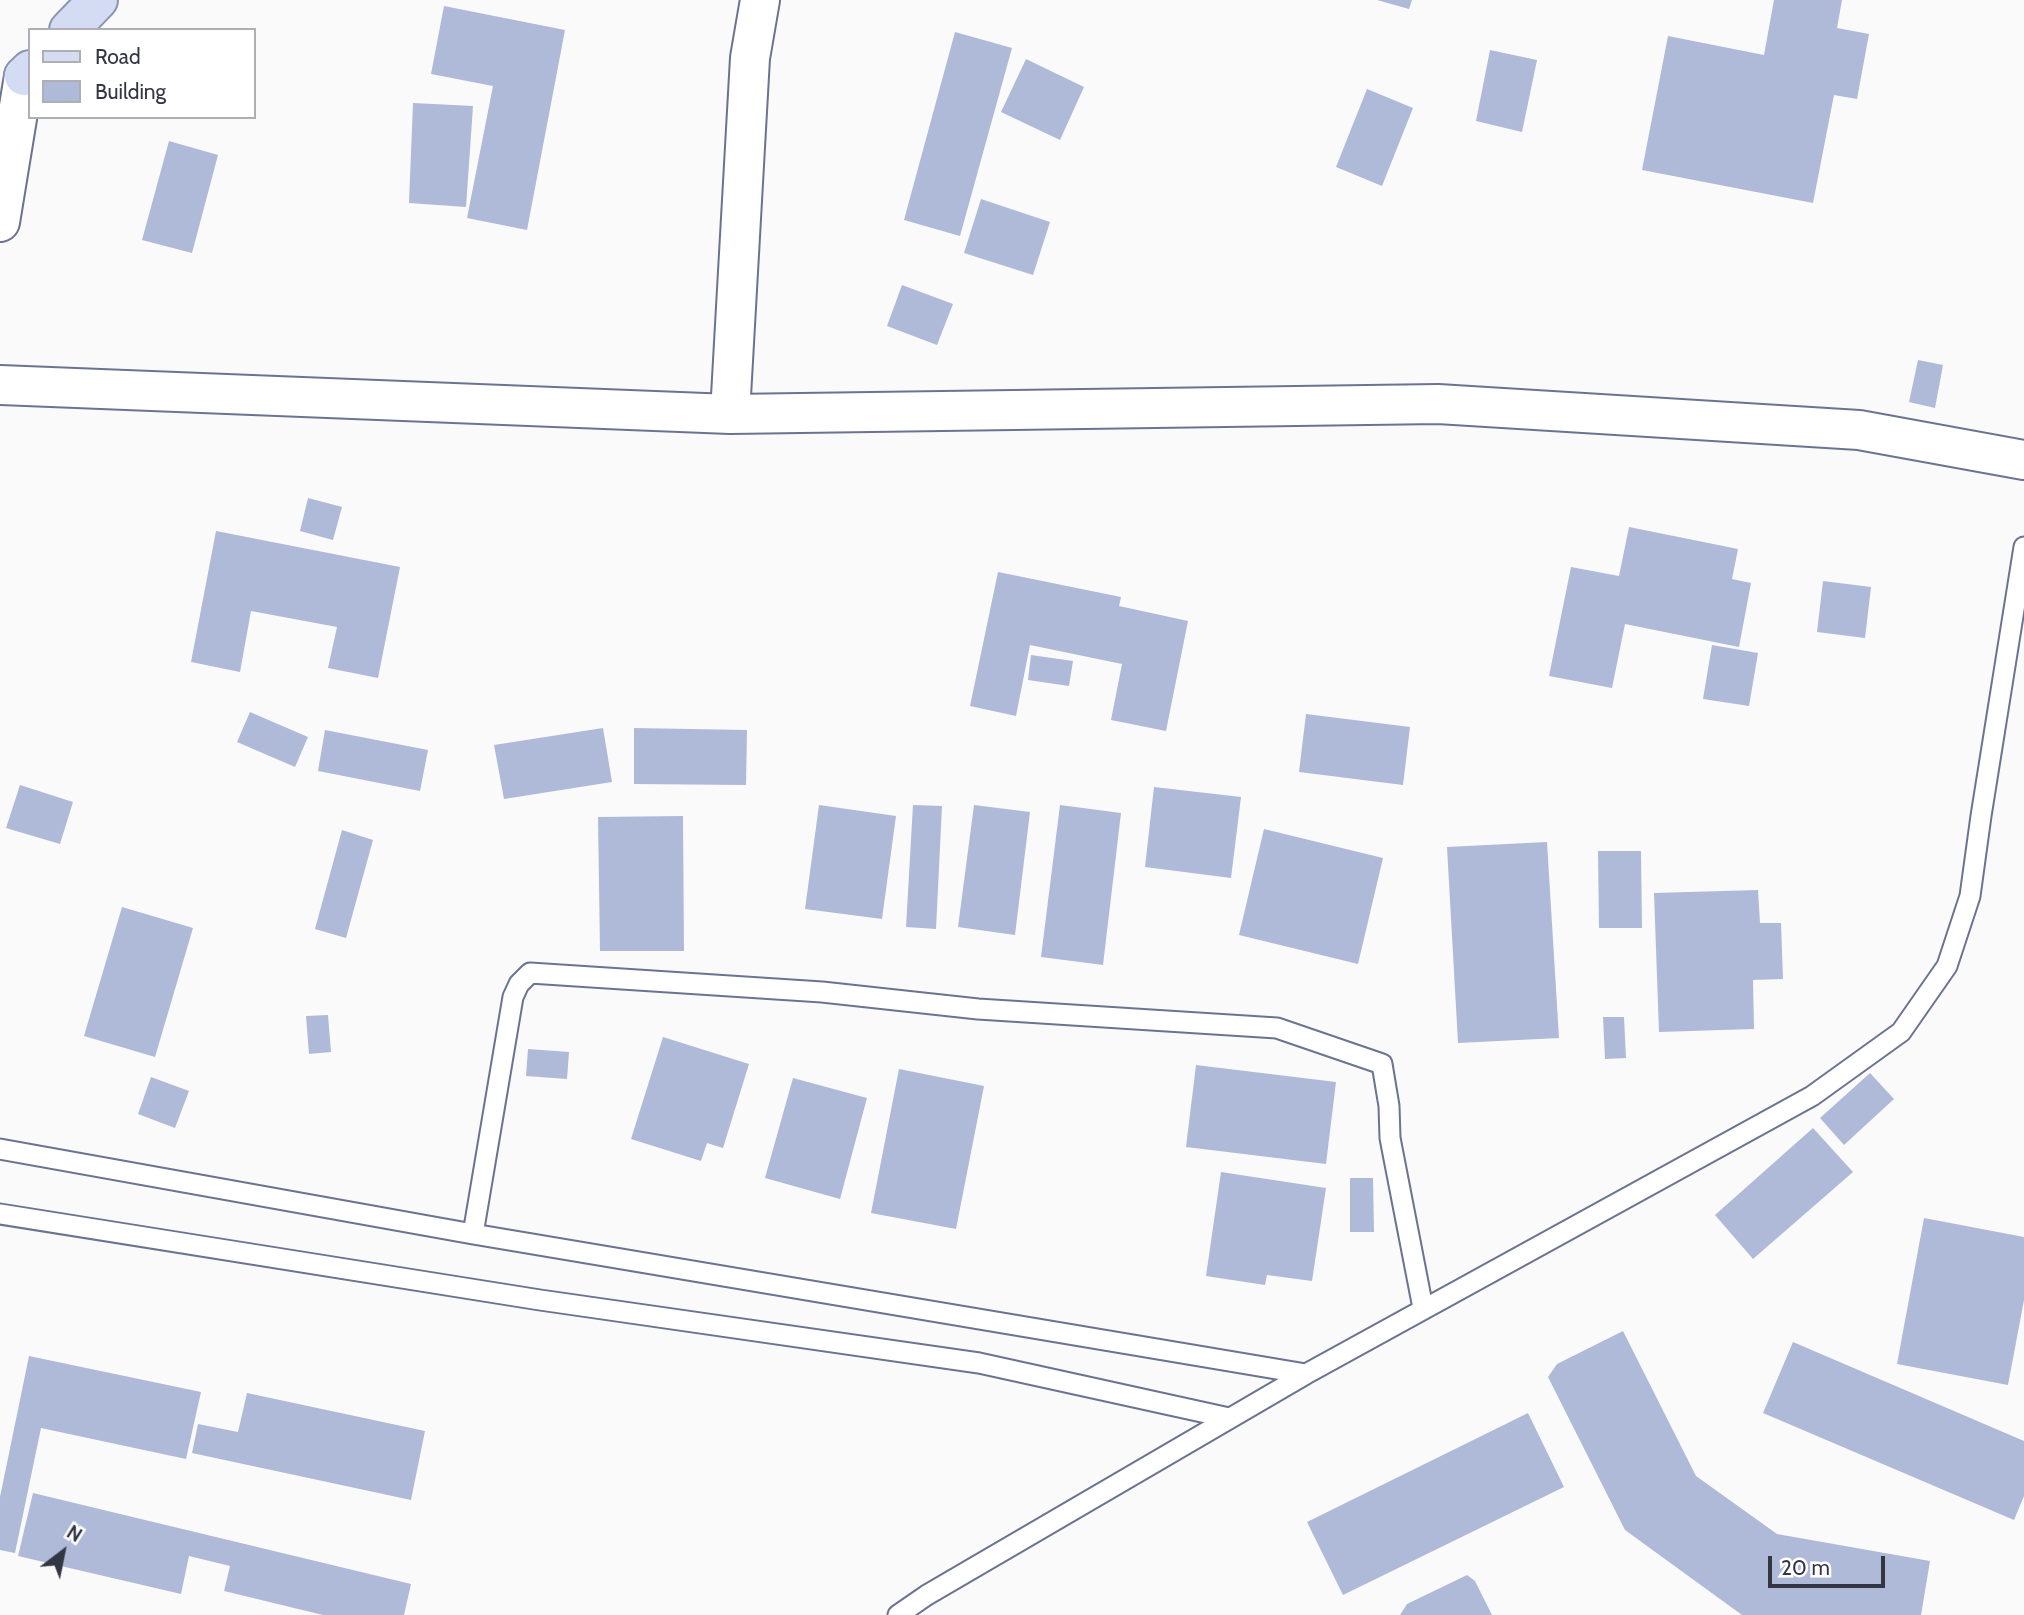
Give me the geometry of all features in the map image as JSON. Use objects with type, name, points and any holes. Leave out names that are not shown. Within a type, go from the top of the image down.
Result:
[{"type":"main road","points":[[71,28],[98,0]]},
{"type":"street","points":[[730,414],[750,58],[760,0]]},
{"type":"street","points":[[0,222],[27,73]]},
{"type":"street","points":[[0,385],[730,414],[1438,404],[1859,430],[2024,460]]},
{"type":"lane","points":[[898,1615],[927,1595],[1306,1374],[1812,1096],[1900,1032],[1947,966],[1970,896],[2024,547]]},
{"type":"lane","points":[[473,1234],[513,997],[519,984],[530,973],[822,992],[978,1009],[1277,1028],[1382,1064],[1389,1106],[1390,1138],[1423,1308]]},
{"type":"lane","points":[[0,1149],[473,1234],[1306,1374]]},
{"type":"lane","points":[[0,1214],[540,1300],[979,1363],[1229,1418]]},
{"type":"building","points":[[1377,0],[1412,0],[1409,9]]},
{"type":"building","points":[[1774,0],[1842,0],[1837,28],[1869,34],[1857,99],[1834,95],[1813,203],[1642,170],[1668,36],[1764,55]]},
{"type":"building","points":[[444,6],[565,30],[527,230],[467,218],[493,86],[431,74]]},
{"type":"building","points":[[955,32],[1012,48],[960,236],[904,220]]},
{"type":"building","points":[[1490,50],[1537,60],[1522,132],[1476,121]]},
{"type":"building","points":[[1026,59],[1084,87],[1060,140],[1001,112]]},
{"type":"building","points":[[1367,89],[1413,108],[1382,186],[1336,167]]},
{"type":"building","points":[[413,103],[473,106],[466,207],[409,203]]},
{"type":"building","points":[[169,141],[218,155],[192,253],[142,240]]},
{"type":"building","points":[[981,199],[1050,222],[1033,275],[964,253]]},
{"type":"building","points":[[902,285],[953,304],[937,345],[887,326]]},
{"type":"building","points":[[1918,360],[1943,365],[1935,408],[1909,402]]},
{"type":"building","points":[[308,498],[342,507],[333,540],[300,531]]},
{"type":"building","points":[[1629,527],[1738,549],[1732,579],[1751,583],[1739,647],[1625,624],[1612,688],[1549,676],[1571,567],[1619,576]]},
{"type":"building","points":[[216,531],[400,567],[378,678],[328,668],[337,627],[251,611],[240,672],[191,662]]},
{"type":"building","points":[[998,572],[1121,597],[1119,606],[1188,621],[1166,731],[1111,720],[1122,664],[1030,645],[1016,716],[970,706]]},
{"type":"building","points":[[1823,581],[1871,587],[1865,638],[1817,632]]},
{"type":"building","points":[[1712,645],[1758,653],[1749,706],[1703,699]]},
{"type":"building","points":[[1031,655],[1073,661],[1069,686],[1028,680]]},
{"type":"building","points":[[250,712],[308,737],[295,767],[237,742]]},
{"type":"building","points":[[1306,714],[1410,727],[1403,785],[1299,772]]},
{"type":"building","points":[[603,728],[612,782],[504,799],[494,745]]},
{"type":"building","points":[[634,728],[747,730],[746,785],[634,784]]},
{"type":"building","points":[[325,730],[428,750],[420,791],[318,771]]},
{"type":"building","points":[[20,785],[73,802],[60,844],[6,828]]},
{"type":"building","points":[[1154,787],[1241,797],[1231,878],[1145,867]]},
{"type":"building","points":[[819,805],[896,816],[882,919],[805,909]]},
{"type":"building","points":[[913,805],[942,806],[936,929],[906,927]]},
{"type":"building","points":[[974,805],[1030,812],[1015,935],[958,927]]},
{"type":"building","points":[[1060,805],[1121,813],[1103,965],[1041,957]]},
{"type":"building","points":[[683,816],[684,951],[600,951],[598,817]]},
{"type":"building","points":[[1264,829],[1383,858],[1358,964],[1239,935]]},
{"type":"building","points":[[342,830],[373,840],[346,938],[315,929]]},
{"type":"building","points":[[1547,842],[1559,1038],[1458,1043],[1447,847]]},
{"type":"building","points":[[1598,851],[1641,851],[1642,928],[1599,928]]},
{"type":"building","points":[[1758,890],[1760,923],[1781,923],[1783,979],[1753,980],[1754,1029],[1659,1032],[1654,893]]},
{"type":"building","points":[[122,907],[193,928],[155,1057],[84,1036]]},
{"type":"building","points":[[328,1015],[331,1052],[309,1054],[306,1016]]},
{"type":"building","points":[[1603,1017],[1624,1017],[1626,1058],[1605,1059]]},
{"type":"building","points":[[663,1037],[749,1064],[723,1148],[707,1143],[701,1161],[631,1139]]},
{"type":"building","points":[[528,1049],[569,1052],[567,1079],[526,1076]]},
{"type":"building","points":[[1196,1065],[1336,1082],[1326,1164],[1186,1147]]},
{"type":"building","points":[[899,1069],[984,1086],[956,1229],[871,1213]]},
{"type":"building","points":[[1870,1073],[1894,1099],[1844,1145],[1820,1118]]},
{"type":"building","points":[[151,1077],[189,1091],[175,1128],[138,1114]]},
{"type":"building","points":[[793,1078],[867,1098],[840,1199],[765,1178]]},
{"type":"building","points":[[1813,1128],[1853,1172],[1753,1259],[1715,1215]]},
{"type":"building","points":[[1221,1172],[1326,1188],[1312,1281],[1267,1275],[1265,1285],[1206,1276]]},
{"type":"building","points":[[1350,1178],[1373,1178],[1374,1232],[1350,1232]]},
{"type":"building","points":[[1924,1218],[2024,1237],[2024,1300],[2008,1385],[1897,1364]]},
{"type":"building","points":[[1623,1331],[1696,1476],[1777,1534],[1930,1561],[1921,1615],[1742,1615],[1625,1530],[1548,1377],[1557,1364]]},
{"type":"building","points":[[1793,1342],[2024,1441],[2024,1496],[2014,1520],[1763,1413]]},
{"type":"building","points":[[29,1356],[201,1392],[186,1459],[41,1428],[15,1553],[0,1550],[0,1497]]},
{"type":"building","points":[[247,1393],[425,1431],[411,1500],[192,1453],[198,1424],[238,1432]]},
{"type":"building","points":[[1528,1413],[1564,1487],[1343,1595],[1307,1522]]},
{"type":"building","points":[[33,1493],[411,1584],[404,1615],[323,1615],[224,1591],[230,1566],[189,1556],[181,1594],[18,1556]]},
{"type":"building","points":[[1467,1575],[1475,1581],[1492,1615],[1400,1615],[1407,1604]]}]
